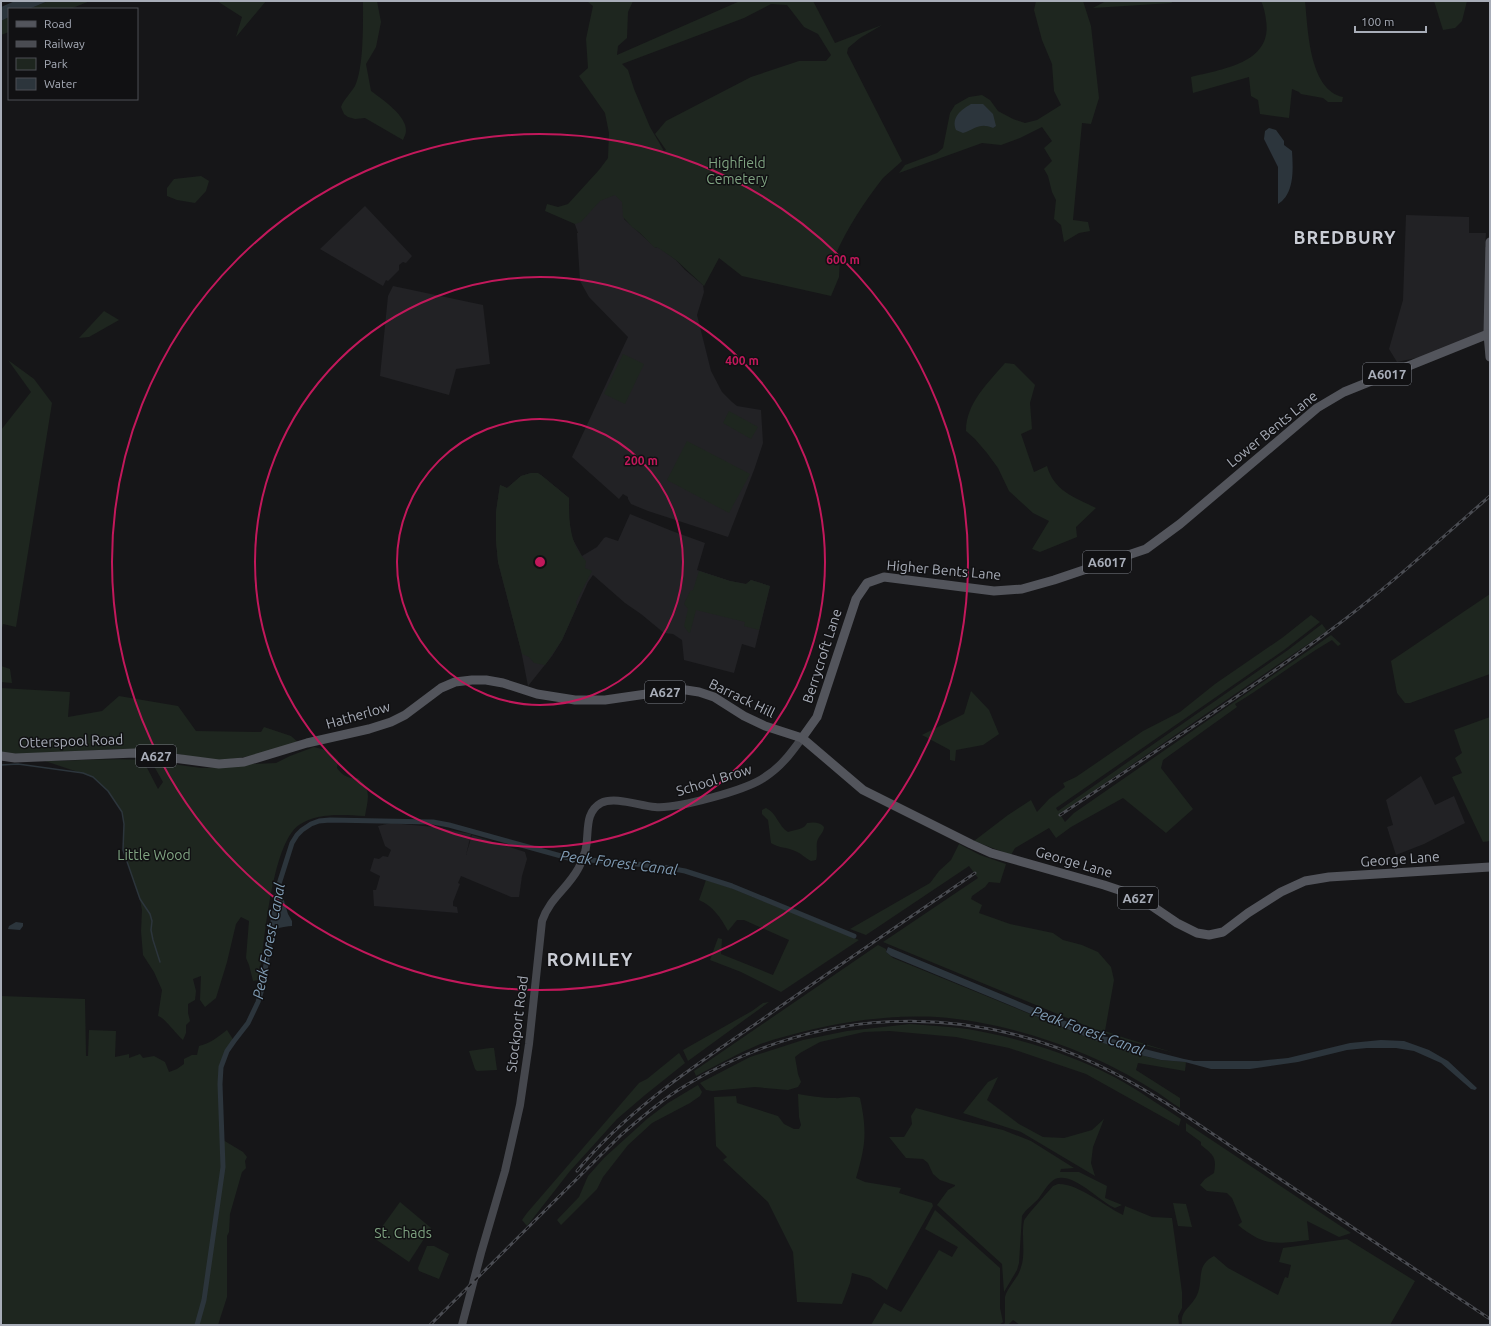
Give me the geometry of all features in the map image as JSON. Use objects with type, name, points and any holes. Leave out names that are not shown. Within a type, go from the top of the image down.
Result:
[{"type":"main road","points":[[1490,242],[1488,334],[1490,357]]},
{"type":"main road","name":"Lower Bents Lane","points":[[1229,482],[1311,413],[1330,399],[1488,334]]},
{"type":"main road","name":"Higher Bents Lane","points":[[867,583],[884,577],[994,592],[1022,589],[1054,580],[1146,549],[1180,524],[1229,482]]},
{"type":"main road","name":"Berrycroft Lane","points":[[802,738],[817,717],[856,599],[867,583]]},
{"type":"main road","name":"Hatherlow","points":[[307,743],[369,729],[391,722],[405,715],[441,688],[455,682],[486,680],[503,683]]},
{"type":"main road","name":"Barrack Hill","points":[[503,683],[537,694],[575,700],[605,700],[674,690],[699,692],[714,698],[744,716],[765,726],[802,738]]},
{"type":"main road","name":"School Brow","points":[[615,801],[660,808],[711,797],[742,787],[764,778],[778,768],[802,738]]},
{"type":"main road","name":"George Lane","points":[[802,738],[863,790],[971,844],[991,853],[1128,893],[1146,902],[1178,923],[1197,932],[1209,935],[1223,932],[1248,913],[1275,896],[1304,881],[1329,877],[1490,867]]},
{"type":"main road","name":"Otterspool Road","points":[[1,756],[15,758],[135,753],[219,764],[244,762],[307,743]]},
{"type":"main road","name":"Stockport Road","points":[[462,1325],[474,1276],[505,1171],[520,1104],[529,1044],[542,921],[548,905],[573,877],[580,866],[587,842],[588,822],[592,812],[602,802],[608,800],[615,801]]},
{"type":"shaded area","points":[[604,187],[634,195],[624,219],[656,248],[657,246],[676,260],[685,270],[703,285],[704,292],[697,315],[711,371],[722,392],[737,406],[761,410],[763,443],[728,537],[648,511],[631,504],[628,497],[623,494],[619,499],[572,457],[628,337],[589,297],[580,281],[578,233],[572,216]]},
{"type":"shaded area","points":[[365,206],[412,256],[406,263],[403,262],[399,265],[399,270],[388,281],[386,280],[383,286],[320,249]]},
{"type":"shaded area","points":[[1406,215],[1469,217],[1469,233],[1486,233],[1485,247],[1490,247],[1490,332],[1426,356],[1397,362],[1389,349],[1403,300]]},
{"type":"shaded area","points":[[393,286],[483,305],[490,364],[456,369],[449,395],[380,376],[388,296]]},
{"type":"shaded area","points":[[531,473],[541,475],[569,498],[569,519],[572,538],[582,556],[597,547],[606,537],[618,541],[630,514],[705,543],[697,570],[730,581],[746,584],[751,580],[770,586],[755,648],[742,644],[734,673],[684,660],[682,640],[673,634],[664,633],[625,603],[593,575],[588,582],[562,640],[552,656],[528,686],[521,650],[498,562],[496,512],[500,485],[507,488],[521,476]]},
{"type":"shaded area","points":[[1421,776],[1435,805],[1454,796],[1465,823],[1424,844],[1396,855],[1387,827],[1393,825],[1386,800]]},
{"type":"shaded area","points":[[391,823],[434,827],[471,834],[466,855],[472,835],[525,852],[527,859],[522,876],[519,897],[511,897],[461,876],[458,883],[460,884],[453,902],[453,906],[457,907],[458,913],[374,906],[373,890],[376,890],[380,876],[370,871],[374,858],[379,859],[383,856],[388,857],[391,850],[385,846],[378,826]]},
{"type":"green space","points":[[48,1],[90,1],[72,8],[31,8]]},
{"type":"green space","points":[[217,1],[266,1],[236,37],[242,17]]},
{"type":"green space","points":[[363,1],[377,1],[381,22],[376,47],[366,64],[371,91],[393,108],[402,120],[406,131],[403,140],[365,118],[355,119],[348,117],[344,114],[341,107],[355,86],[358,78],[362,45]]},
{"type":"green space","name":"Highfield Cemetery","points":[[577,1],[633,1],[628,12],[627,38],[618,46],[617,55],[740,1],[813,1],[835,43],[882,25],[860,38],[848,48],[847,53],[902,161],[883,178],[876,187],[862,206],[844,237],[834,258],[840,259],[839,277],[831,296],[742,276],[719,258],[704,286],[676,260],[657,247],[655,248],[632,227],[623,217],[622,202],[615,195],[600,201],[581,222],[575,224],[545,211],[547,204],[558,207],[568,204],[608,158],[609,133],[605,113],[579,76],[588,68],[586,39],[593,6],[588,2]],"holes":[[[771,4],[787,5],[804,27],[818,34],[831,55],[826,61],[799,61],[751,77],[666,121],[655,134],[666,150],[664,151],[650,127],[634,89],[628,70],[622,64],[744,18]]]},
{"type":"green space","points":[[1036,1],[1083,1],[1091,26],[1099,98],[1091,124],[1082,123],[1073,220],[1088,222],[1090,231],[1079,233],[1064,242],[1061,225],[1054,219],[1056,200],[1052,192],[1048,176],[1044,169],[1052,161],[1044,148],[1052,141],[1042,127],[1020,138],[1001,145],[982,143],[899,173],[905,165],[937,153],[943,148],[950,113],[955,105],[969,97],[982,95],[990,100],[998,111],[1013,119],[1025,123],[1037,120],[1061,105],[1054,91],[1052,64],[1042,40],[1034,10]],"holes":[[[993,114],[993,128],[988,125],[980,125]]]},
{"type":"green space","points":[[1106,1],[1171,1],[1172,3],[1093,8]]},
{"type":"green space","points":[[1261,1],[1305,1],[1309,42],[1317,71],[1323,83],[1332,92],[1343,97],[1342,102],[1328,102],[1323,98],[1301,94],[1292,89],[1289,118],[1260,114],[1258,100],[1251,96],[1249,77],[1193,93],[1191,77],[1231,67],[1243,62],[1254,55],[1262,46],[1266,34],[1266,20]]},
{"type":"green space","points":[[1434,1],[1467,1],[1462,21],[1455,28],[1443,30]]},
{"type":"green space","points":[[8,18],[8,32],[1,35],[1,21]]},
{"type":"green space","points":[[201,176],[209,181],[206,191],[195,203],[177,200],[167,196],[167,188],[174,179]]},
{"type":"green space","points":[[104,311],[119,320],[89,337],[79,338]]},
{"type":"green space","points":[[623,354],[644,364],[625,404],[604,394]]},
{"type":"green space","points":[[8,360],[34,379],[52,403],[16,627],[3,624],[1,632],[1,430],[31,392]]},
{"type":"green space","points":[[1005,363],[1014,364],[1035,385],[1030,403],[1032,429],[1021,434],[1034,472],[1047,466],[1050,475],[1060,487],[1066,492],[1096,508],[1076,527],[1077,537],[1040,552],[1032,549],[1049,521],[1033,513],[1009,491],[998,468],[975,439],[966,431],[967,421],[974,402],[985,386]]},
{"type":"green space","points":[[729,411],[758,427],[751,439],[723,423]]},
{"type":"green space","points":[[687,441],[750,474],[729,513],[667,480]]},
{"type":"green space","points":[[531,473],[538,473],[569,498],[569,515],[573,539],[580,554],[586,561],[585,568],[592,571],[576,602],[577,606],[562,640],[545,665],[534,663],[529,657],[522,654],[498,562],[496,541],[496,512],[500,485],[507,488],[521,476]]},
{"type":"green space","points":[[699,571],[730,581],[746,584],[751,580],[770,586],[759,630],[744,626],[745,622],[696,610],[690,633],[688,632],[684,626],[688,609],[684,604],[690,591],[693,590]]},
{"type":"green space","points":[[1490,594],[1490,674],[1410,703],[1405,703],[1397,693],[1391,661]]},
{"type":"green space","points":[[1311,615],[1320,622],[1284,650],[1056,808],[1058,811],[1288,650],[1322,624],[1327,631],[1060,814],[1065,822],[1074,813],[1331,635],[1341,644],[1338,646],[1332,640],[1307,656],[1235,704],[1237,707],[1163,760],[1161,768],[1193,809],[1166,833],[1123,798],[1071,827],[1056,838],[1049,828],[1015,848],[1011,855],[974,841],[1008,815],[1031,800],[1037,812],[1049,799],[1065,787],[1063,783],[1076,777],[1143,731],[1180,712],[1215,684],[1282,638]]},
{"type":"green space","points":[[1,666],[10,669],[12,683],[1,682]]},
{"type":"green space","points":[[1,688],[70,692],[68,717],[102,711],[119,696],[178,706],[196,731],[261,732],[264,727],[291,736],[299,743],[252,756],[217,761],[155,750],[120,749],[21,754],[1,753]]},
{"type":"green space","points":[[971,691],[989,710],[999,734],[983,745],[956,750],[955,761],[950,760],[950,750],[922,735],[964,714]]},
{"type":"green space","points":[[1490,717],[1490,841],[1483,842],[1452,777],[1462,773],[1455,758],[1462,753],[1454,730]]},
{"type":"green space","name":"Little Wood","points":[[314,747],[326,750],[338,760],[337,768],[343,775],[351,778],[358,778],[365,786],[368,795],[365,816],[331,815],[314,818],[299,825],[289,836],[275,874],[270,897],[259,980],[253,981],[246,958],[249,921],[241,917],[236,924],[227,962],[216,998],[205,1007],[200,1000],[201,976],[193,979],[196,991],[195,1000],[188,1004],[190,1021],[186,1025],[186,1033],[183,1040],[161,1017],[158,1016],[162,990],[154,972],[143,955],[141,931],[142,910],[140,899],[123,850],[124,824],[122,812],[108,791],[93,777],[45,761],[119,759],[143,760],[158,789],[163,782],[151,761],[201,768],[276,763]]},
{"type":"green space","points":[[766,808],[773,813],[788,832],[802,828],[807,823],[812,822],[821,824],[824,827],[817,842],[816,860],[811,861],[797,852],[771,843],[768,820],[762,814],[762,810]]},
{"type":"green space","points":[[959,844],[980,855],[1006,864],[1000,883],[989,882],[985,887],[972,896],[971,899],[982,905],[979,913],[1010,924],[1053,933],[1063,940],[1082,945],[1098,952],[1111,967],[1114,980],[1105,1031],[1175,1053],[1125,1040],[1094,1029],[883,942],[978,878],[969,866],[866,935],[850,929],[930,883],[939,871],[951,860]]},
{"type":"green space","points":[[706,880],[731,888],[859,940],[781,992],[741,972],[710,960],[718,938],[722,939],[721,954],[773,975],[789,940],[744,920],[737,920],[728,931],[716,913],[699,900]]},
{"type":"green space","points":[[878,945],[886,949],[886,952],[893,958],[1089,1038],[1148,1057],[1161,1060],[1186,1062],[1185,1071],[1138,1063],[1136,1070],[1180,1098],[1180,1108],[1127,1074],[1075,1050],[1048,1040],[992,1025],[937,1017],[875,1019],[814,1029],[758,1045],[696,1076],[694,1071]]},
{"type":"green space","points":[[1,996],[85,999],[86,1056],[88,1056],[89,1030],[116,1031],[115,1057],[129,1054],[129,1058],[140,1054],[143,1058],[154,1056],[165,1062],[169,1072],[184,1064],[184,1059],[192,1055],[197,1055],[199,1046],[211,1041],[227,1030],[234,1041],[228,1050],[221,1067],[219,1083],[219,1103],[223,1140],[243,1152],[247,1157],[245,1161],[246,1168],[242,1172],[230,1214],[229,1232],[227,1236],[227,1297],[218,1325],[3,1325],[1,1317]]},
{"type":"green space","points":[[769,1002],[688,1061],[683,1050],[752,1011],[763,1003]]},
{"type":"green space","points":[[910,1024],[969,1029],[1022,1041],[1058,1053],[1094,1067],[1132,1087],[1181,1119],[1179,1126],[1086,1074],[1009,1048],[956,1037],[890,1031],[864,1032],[820,1042],[800,1053],[795,1057],[801,1082],[798,1087],[788,1090],[755,1087],[712,1091],[706,1090],[700,1083],[750,1057],[803,1040],[847,1031]]},
{"type":"green space","points":[[494,1048],[497,1070],[477,1071],[469,1051]]},
{"type":"green space","points":[[679,1053],[685,1063],[617,1119],[570,1171],[527,1226],[522,1220],[527,1213],[639,1083],[647,1079]]},
{"type":"green space","points":[[998,1077],[987,1100],[1019,1124],[1043,1137],[1064,1138],[1092,1130],[1104,1119],[1093,1147],[1091,1163],[1095,1176],[1021,1132],[963,1113],[988,1082]]},
{"type":"green space","points":[[698,1085],[702,1092],[700,1096],[652,1123],[628,1145],[603,1177],[597,1189],[561,1225],[557,1220],[579,1197],[588,1176],[604,1158],[647,1119],[668,1103]]},
{"type":"green space","points":[[798,1094],[825,1098],[860,1098],[864,1120],[864,1147],[856,1178],[865,1182],[901,1188],[899,1193],[932,1203],[933,1206],[887,1290],[870,1278],[852,1273],[842,1304],[797,1302],[793,1252],[768,1202],[723,1160],[727,1157],[716,1146],[714,1097],[736,1096],[737,1103],[778,1116],[784,1124],[794,1129],[799,1129],[801,1125],[799,1117]]},
{"type":"green space","points":[[916,1108],[1003,1130],[1031,1141],[1074,1168],[1061,1169],[1060,1172],[1079,1172],[1107,1186],[1105,1198],[1122,1205],[1115,1208],[1109,1205],[1086,1188],[1070,1179],[1055,1179],[1046,1187],[1039,1198],[1022,1216],[1019,1263],[1017,1270],[1004,1292],[1002,1264],[937,1205],[948,1190],[955,1185],[940,1180],[933,1174],[928,1163],[923,1159],[906,1158],[889,1137],[904,1137],[912,1124],[911,1116]]},
{"type":"green space","points":[[1186,1123],[1351,1233],[1339,1237],[1307,1221],[1309,1240],[1279,1243],[1271,1242],[1247,1232],[1238,1225],[1242,1222],[1232,1198],[1227,1193],[1207,1191],[1200,1185],[1205,1179],[1214,1173],[1215,1163],[1213,1156],[1201,1145],[1201,1142],[1186,1131]]},
{"type":"green space","points":[[1058,1184],[1074,1187],[1123,1215],[1125,1206],[1152,1217],[1172,1218],[1182,1292],[1182,1308],[1178,1316],[1179,1325],[1020,1325],[1013,1320],[1008,1325],[1003,1325],[1005,1323],[1005,1297],[1008,1289],[1020,1271],[1022,1262],[1024,1221],[1053,1186]]},
{"type":"green space","name":"St. Chads","points":[[400,1202],[431,1228],[409,1262],[374,1238]]},
{"type":"green space","points":[[1173,1203],[1186,1204],[1192,1227],[1178,1226]]},
{"type":"green space","points":[[935,1210],[1000,1268],[1000,1308],[1003,1322],[999,1325],[871,1325],[884,1303],[901,1312],[939,1250],[952,1257],[958,1247],[925,1229]]},
{"type":"green space","points":[[1347,1239],[1415,1281],[1390,1325],[1182,1325],[1184,1312],[1197,1295],[1204,1264],[1214,1256],[1228,1268],[1278,1295],[1285,1277],[1288,1278],[1291,1265],[1279,1262],[1283,1248]]},
{"type":"green space","points":[[427,1246],[434,1246],[449,1254],[439,1279],[419,1271],[418,1268]]},
{"type":"water","points":[[15,1],[48,1],[31,8],[8,8],[8,18],[1,21],[1,7]]},
{"type":"water","points":[[971,104],[983,104],[993,114],[996,126],[993,128],[981,126],[963,133],[956,130],[955,121],[958,114]]},
{"type":"water","points":[[1269,128],[1276,130],[1284,141],[1284,145],[1292,151],[1292,180],[1288,194],[1284,200],[1278,204],[1278,167],[1264,139],[1265,131]]},
{"type":"water","points":[[279,884],[288,914],[292,921],[292,926],[280,928],[271,934]]},
{"type":"water","points":[[16,922],[23,923],[20,930],[8,929],[9,926]]},
{"type":"water","points":[[888,947],[1087,1030],[1133,1046],[1184,1059],[1194,1061],[1258,1061],[1288,1058],[1350,1043],[1381,1040],[1404,1041],[1429,1050],[1448,1061],[1477,1088],[1475,1090],[1471,1089],[1441,1063],[1414,1051],[1396,1048],[1347,1050],[1298,1062],[1250,1069],[1211,1069],[1185,1062],[1161,1060],[1132,1053],[1089,1038],[891,956],[886,952]]},
{"type":"waterway","points":[[1,765],[18,764],[83,773],[93,777],[108,791],[122,812],[124,824],[123,850],[140,899],[150,914],[153,940],[160,962]]},
{"type":"waterway","name":"Peak Forest Canal","points":[[197,1325],[204,1300],[223,1167],[220,1084],[221,1067],[227,1051],[248,1023],[258,1002],[262,989],[279,884],[292,843],[297,835],[311,824],[319,821],[330,820],[433,822],[449,825],[572,859],[620,862],[685,871],[732,886],[854,936]]},
{"type":"railway","points":[[1060,815],[1229,702],[1328,632],[1390,583],[1490,496]]},
{"type":"railway","points":[[577,1171],[617,1128],[685,1073],[975,873]]},
{"type":"railway","points":[[430,1325],[621,1135],[653,1108],[679,1089],[737,1059],[787,1040],[838,1027],[890,1022],[942,1022],[995,1030],[1047,1044],[1098,1065],[1141,1088],[1183,1114],[1490,1319]]},
{"type":"district","name":"BREDBURY","points":[[1345,238]]},
{"type":"district","name":"ROMILEY","points":[[590,960]]}]
